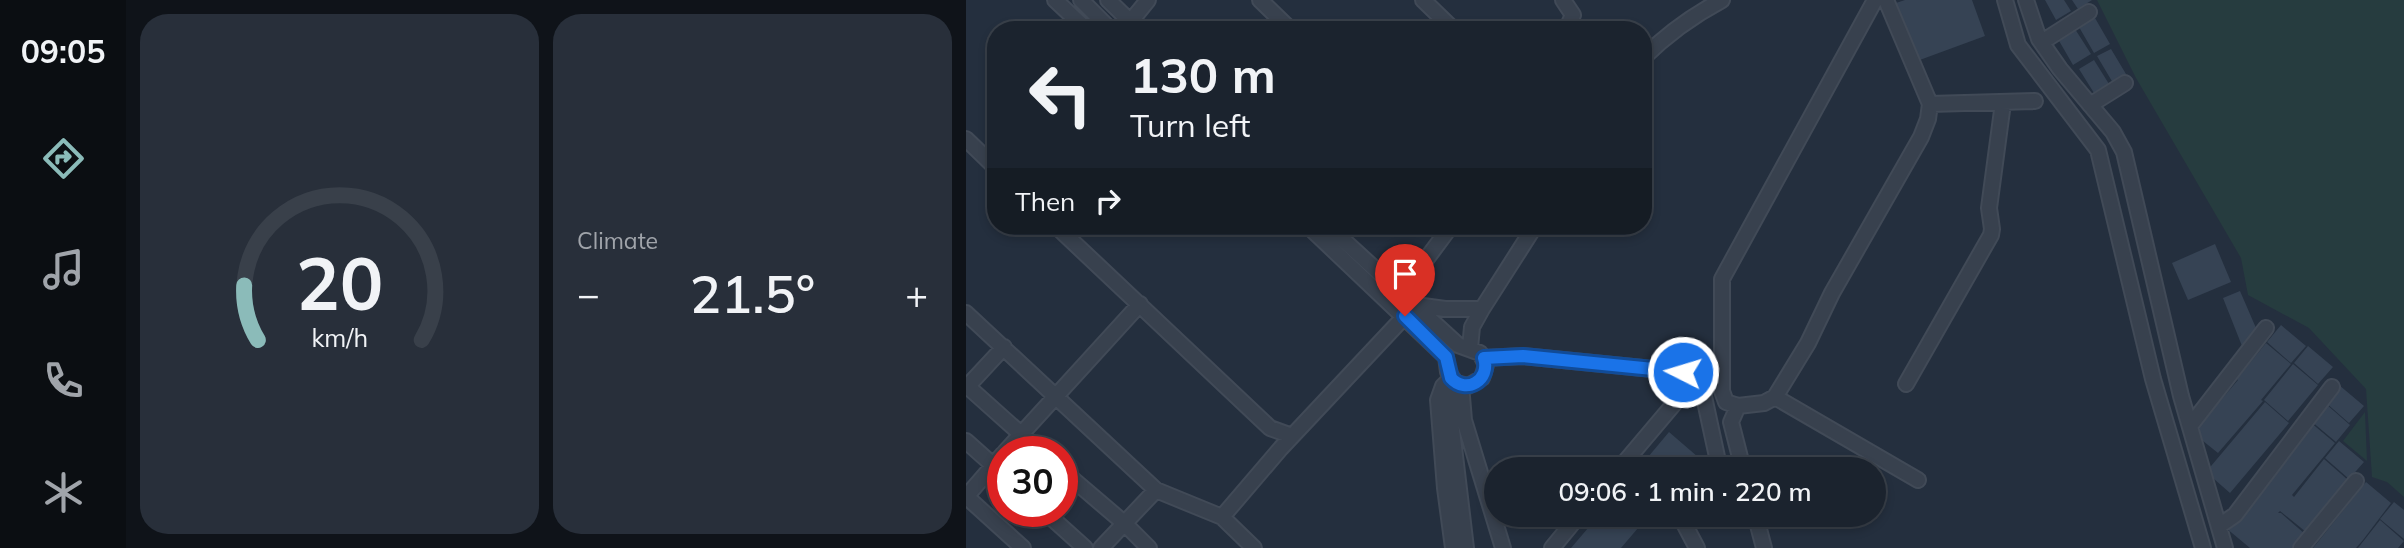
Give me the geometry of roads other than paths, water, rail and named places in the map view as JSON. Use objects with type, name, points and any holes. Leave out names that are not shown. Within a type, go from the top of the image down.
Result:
[{"type":"street","points":[[1055,0],[1077,21]]},
{"type":"street","points":[[1081,0],[1102,21]]},
{"type":"street","points":[[1108,0],[1131,21]]},
{"type":"street","points":[[1137,21],[1149,0]]},
{"type":"street","points":[[1259,0],[1281,21]]},
{"type":"street","points":[[1423,0],[1445,21]]},
{"type":"street","points":[[1652,49],[1696,14],[1722,0]]},
{"type":"street","points":[[1875,0],[1722,279],[1723,391],[1726,402],[1738,406],[1764,403],[1775,397],[1808,343],[1832,293],[1922,137],[1930,104],[1886,0]]},
{"type":"street","points":[[2005,0],[2018,45],[2098,150],[2153,379],[2203,548]]},
{"type":"street","points":[[2026,0],[2042,42],[2113,132],[2124,152],[2190,426],[2225,548]]},
{"type":"street","points":[[1568,3],[1573,15],[1570,21]]},
{"type":"street","points":[[2042,42],[2089,12]]},
{"type":"street","points":[[2090,105],[2125,83]]},
{"type":"street","points":[[1930,104],[2035,101]]},
{"type":"street","points":[[1906,384],[1990,235],[1989,208],[2003,103]]},
{"type":"street","points":[[966,139],[987,159]]},
{"type":"street","points":[[1066,235],[1270,428],[1292,436]]},
{"type":"street","points":[[1320,235],[1396,286],[1458,345],[1477,350],[1484,358],[1486,365],[1482,378],[1475,384],[1456,382],[1443,386],[1438,400],[1453,548]]},
{"type":"street","points":[[1336,235],[1405,316],[1446,357],[1456,382],[1464,420],[1503,548]]},
{"type":"street","points":[[1412,302],[1419,269],[1444,235]]},
{"type":"street","points":[[1470,348],[1472,327],[1529,235]]},
{"type":"street","points":[[1396,286],[1409,272],[1419,269]]},
{"type":"street","points":[[1412,302],[1446,309],[1482,309]]},
{"type":"street","points":[[1020,434],[1140,304]]},
{"type":"street","points":[[966,313],[1156,490],[1222,517],[1254,548]]},
{"type":"street","points":[[1222,517],[1292,436],[1405,316]]},
{"type":"street","points":[[2190,426],[2266,328]]},
{"type":"street","points":[[1004,348],[967,386],[1022,436]]},
{"type":"street","points":[[1484,358],[1523,356],[1683,372],[1695,379],[1703,392],[1717,457]]},
{"type":"street","points":[[1629,457],[1695,379]]},
{"type":"street","points":[[1456,382],[1450,405],[1466,548]]},
{"type":"street","points":[[2219,526],[2235,515],[2332,387]]},
{"type":"street","points":[[1775,397],[1918,480]]},
{"type":"street","points":[[1738,406],[1731,422],[1740,457]]},
{"type":"street","points":[[966,440],[987,453]]},
{"type":"street","points":[[987,475],[967,496],[1023,548]]},
{"type":"street","points":[[2301,548],[2356,481]]},
{"type":"street","points":[[1078,484],[1149,548]]},
{"type":"street","points":[[1101,548],[1156,490]]},
{"type":"street","points":[[1061,527],[1084,548]]},
{"type":"street","points":[[1552,548],[1569,527]]},
{"type":"street","points":[[1686,527],[1698,548]]},
{"type":"street","points":[[1758,527],[1764,548]]}]
